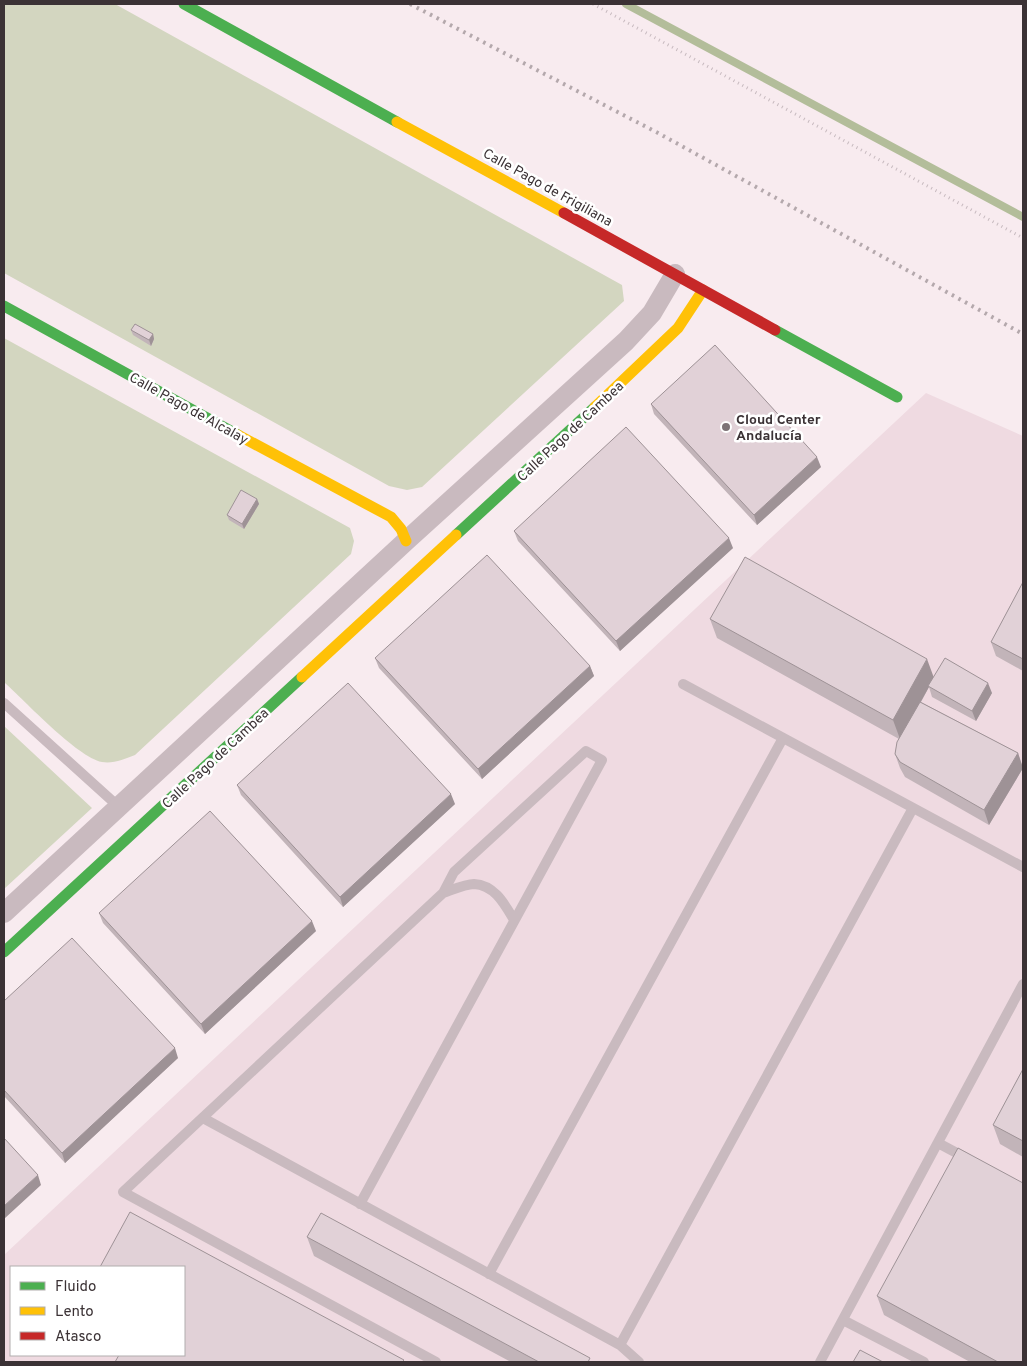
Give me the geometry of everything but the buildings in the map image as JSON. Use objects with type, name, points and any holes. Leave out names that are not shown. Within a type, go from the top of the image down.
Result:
[{"type":"street","name":"Calle Pago de Frigiliana","points":[[184,4],[897,397]]},
{"type":"street","name":"Calle Pago de Cambea","points":[[4,913],[406,541],[626,341],[652,313],[675,274]]},
{"type":"street","name":"Calle Pago de Cambea","points":[[4,952],[651,354],[678,328],[703,290]]},
{"type":"street","name":"Calle Pago de Alcalay","points":[[4,306],[374,510],[378,522],[393,538],[406,541]]},
{"type":"street","points":[[406,541],[426,563]]},
{"type":"lane","points":[[683,684],[1023,867]]},
{"type":"lane","points":[[4,703],[119,806]]},
{"type":"lane","points":[[489,1274],[783,738]]},
{"type":"lane","points":[[360,1204],[602,760],[586,751],[454,872],[443,893],[124,1192],[436,1362]]},
{"type":"lane","points":[[620,1345],[913,808]]},
{"type":"lane","points":[[443,893],[474,884],[492,890],[504,903],[514,920]]},
{"type":"lane","points":[[820,1362],[1023,984]]},
{"type":"lane","points":[[203,1118],[620,1345],[639,1362]]},
{"type":"lane","points":[[938,1143],[980,1166]]},
{"type":"lane","points":[[843,1320],[924,1362]]},
{"type":"path","points":[[593,4],[1023,238]]},
{"type":"shaded area","points":[[926,393],[1023,436],[1023,1362],[4,1362],[4,1255]]},
{"type":"green space","points":[[4,4],[115,4],[622,285],[624,301],[422,487],[407,490],[389,486],[4,273]]},
{"type":"green space","points":[[4,338],[350,528],[354,541],[351,554],[135,755],[119,761],[102,762],[91,758],[79,750],[51,727],[4,682]]},
{"type":"green space","points":[[4,726],[92,808],[4,889]]},
{"type":"waterway","points":[[626,4],[1023,217]]},
{"type":"railway","points":[[410,4],[658,133],[1023,334]]},
{"type":"traffic: fast","points":[[184,4],[397,122]]},
{"type":"traffic: fast","points":[[4,306],[238,435]]},
{"type":"traffic: fast","points":[[775,330],[897,397]]},
{"type":"traffic: fast","points":[[456,535],[595,407]]},
{"type":"traffic: fast","points":[[4,952],[302,677]]},
{"type":"traffic: slow","points":[[397,122],[564,213]]},
{"type":"traffic: slow","points":[[595,407],[678,328],[703,290]]},
{"type":"traffic: slow","points":[[238,435],[391,517],[401,529],[406,541]]},
{"type":"traffic: slow","points":[[302,677],[456,535]]},
{"type":"traffic: jam","points":[[564,213],[775,330]]},
{"type":"place","name":"Cloud Center Andalucía","points":[[726,427]]}]
